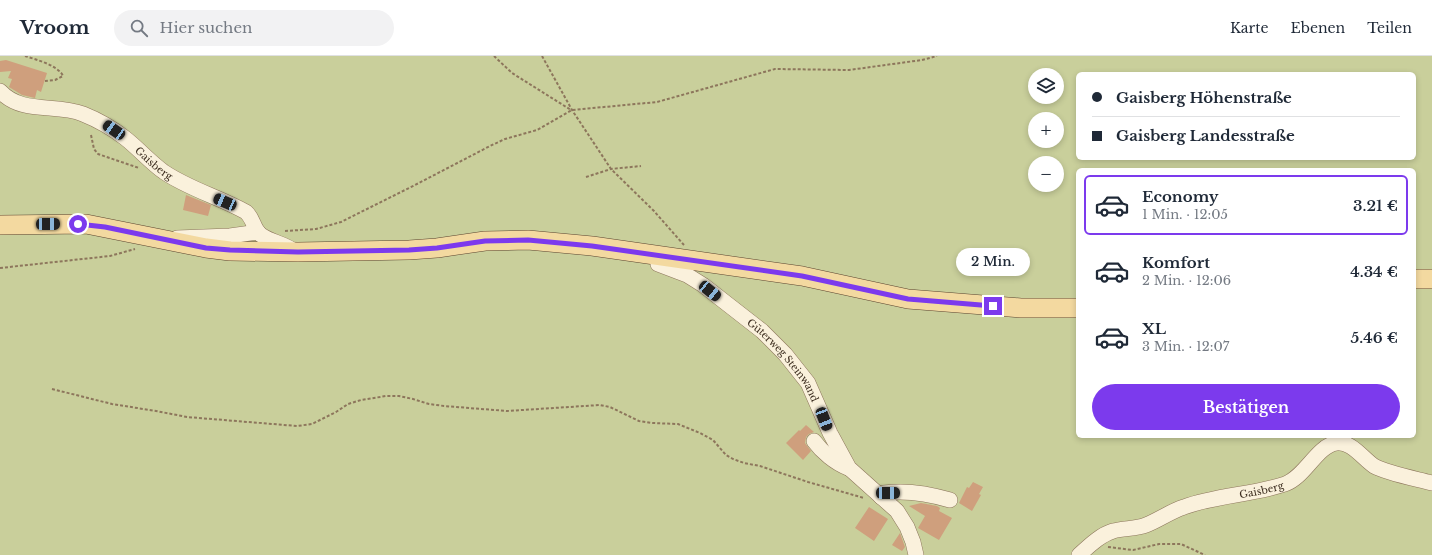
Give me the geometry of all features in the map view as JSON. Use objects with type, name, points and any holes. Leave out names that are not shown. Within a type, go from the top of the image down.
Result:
[{"type":"main road","points":[[0,225],[86,224],[212,249],[297,252],[409,250],[437,248],[485,241],[528,240],[592,246],[657,256],[688,253],[908,299],[1021,308],[1076,308]]},
{"type":"main road","points":[[1416,279],[1432,279]]},
{"type":"street","name":"Gaisberg","points":[[0,91],[8,99],[26,106],[73,111],[96,119],[125,138],[164,172],[190,187],[246,212],[251,218],[258,232]]},
{"type":"street","points":[[162,239],[230,236],[258,232],[269,239],[289,246],[297,252]]},
{"type":"street","name":"Güterweg Steinwand","points":[[657,256],[658,264],[687,275],[703,285],[762,331],[785,354],[808,383],[830,433],[849,468],[897,511],[907,527],[916,555]]},
{"type":"street","points":[[814,441],[826,453],[842,465],[849,468]]},
{"type":"street","name":"Gaisberg","points":[[1079,555],[1095,540],[1112,532],[1144,526],[1184,507],[1286,483],[1298,475],[1324,447],[1336,443],[1341,443],[1352,447],[1377,467],[1432,482]]},
{"type":"street","points":[[884,499],[884,494],[902,493],[936,496],[950,500]]},
{"type":"path","points":[[25,56],[57,70],[62,74],[59,79],[49,81],[45,80]]},
{"type":"path","points":[[494,56],[512,72],[572,110]]},
{"type":"path","points":[[542,56],[572,110],[611,169],[654,211],[688,253]]},
{"type":"path","points":[[282,232],[316,229],[341,222],[504,139],[537,130],[572,110],[657,102],[775,69],[849,70],[922,60],[937,56]]},
{"type":"path","points":[[91,135],[94,149],[102,156],[140,168],[156,165]]},
{"type":"path","points":[[586,177],[611,169],[641,166]]},
{"type":"path","points":[[0,268],[110,256],[137,249]]},
{"type":"path","points":[[52,389],[112,404],[187,417],[297,426],[312,424],[348,404],[386,396],[399,396],[429,404],[444,406],[507,411],[600,404],[610,407],[638,421],[678,424],[693,430],[713,440],[726,455],[744,463],[760,466],[877,502],[884,499]]},
{"type":"path","points":[[1091,544],[1133,550],[1160,544],[1181,544],[1205,555]]},
{"type":"green space","points":[[0,56],[1432,56],[1432,555],[0,555]]},
{"type":"building","points":[[6,60],[47,73],[41,92],[37,90],[35,98],[22,95],[9,87],[12,79],[8,78],[11,71],[0,72],[0,61]]},
{"type":"building","points":[[186,195],[211,205],[208,216],[183,210]]},
{"type":"building","points":[[806,425],[814,432],[806,437],[805,443],[811,451],[803,460],[786,443]]},
{"type":"building","points":[[973,482],[983,487],[979,494],[981,495],[972,511],[959,503],[967,487],[969,488]]},
{"type":"building","points":[[921,503],[937,506],[940,508],[939,511],[952,518],[939,540],[918,528],[925,516],[909,506]]},
{"type":"building","points":[[869,507],[888,519],[874,541],[855,528]]},
{"type":"building","points":[[900,533],[905,547],[902,551],[892,545]]},
{"type":"route","points":[[78,224],[105,227],[206,248],[230,250],[298,252],[409,250],[437,248],[485,241],[528,240],[592,246],[802,276],[851,288],[908,299],[993,306]]}]
